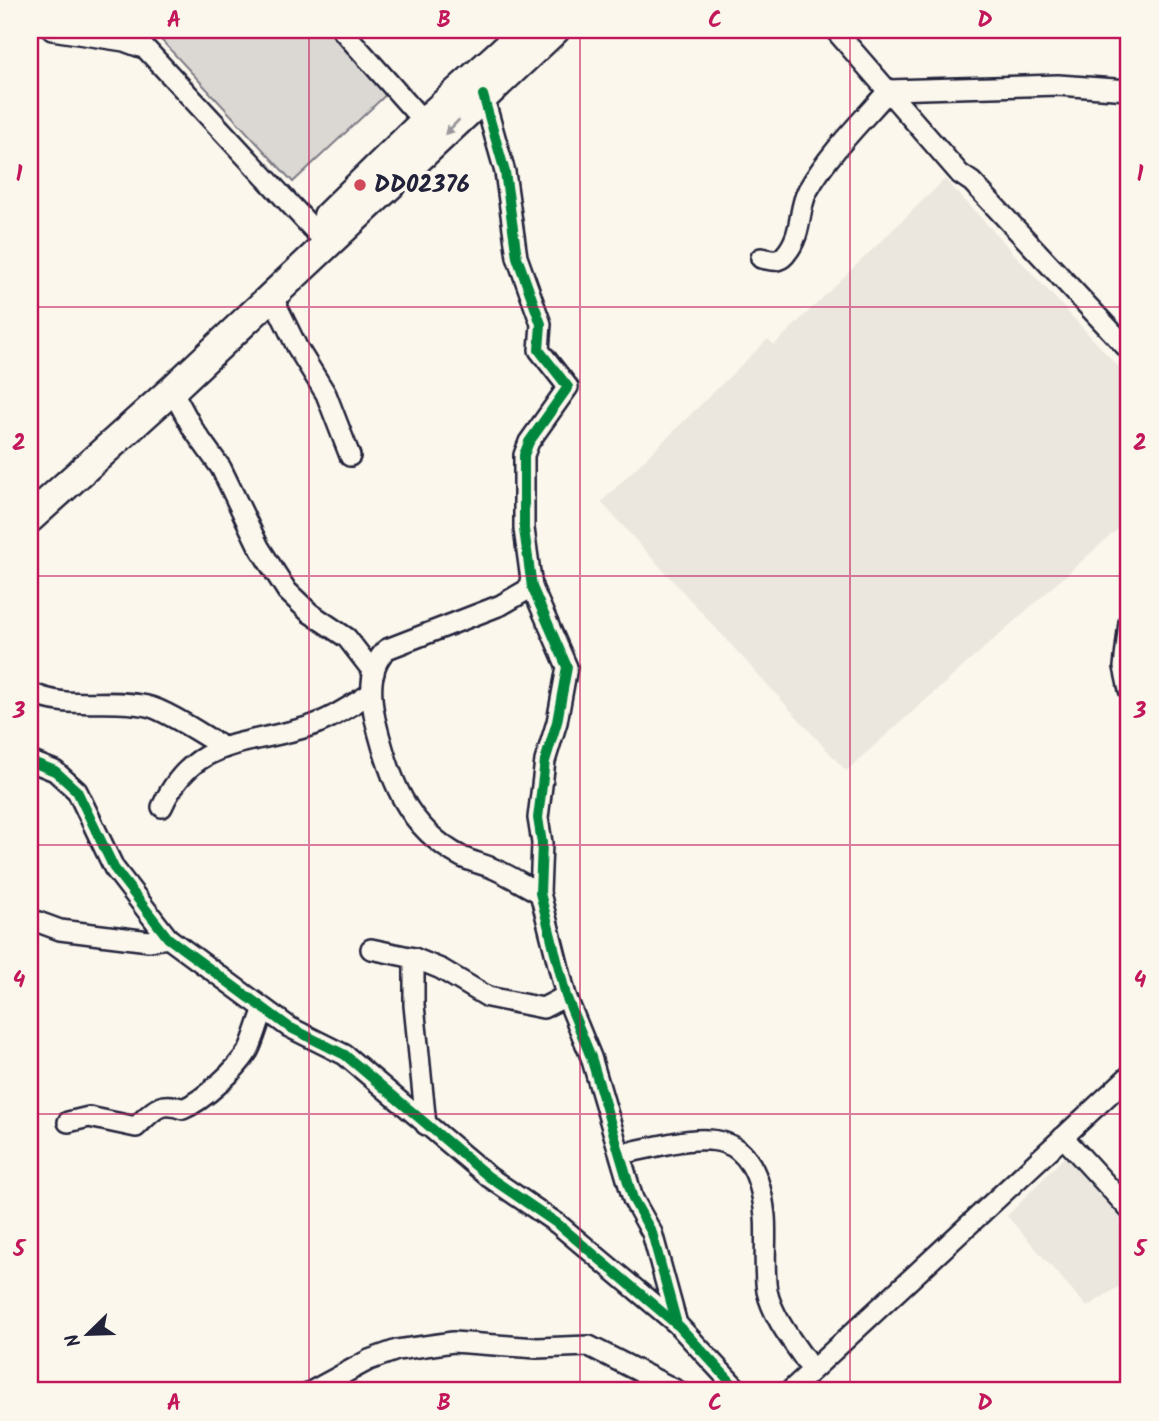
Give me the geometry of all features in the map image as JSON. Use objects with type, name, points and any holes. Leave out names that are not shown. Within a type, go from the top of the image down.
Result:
[{"type":"highway","points":[[30,518],[272,296],[320,236],[424,122],[526,30]]},
{"type":"highway","points":[[30,495],[320,236],[442,138],[483,95],[555,30]]},
{"type":"street","points":[[52,30],[124,41],[146,49]]},
{"type":"street","points":[[139,30],[146,49],[320,236]]},
{"type":"street","points":[[342,30],[424,122]]},
{"type":"street","points":[[835,30],[960,174],[972,182],[1129,350]]},
{"type":"street","points":[[761,258],[774,261],[783,258],[792,247],[803,218],[804,200],[809,189],[826,163],[889,90],[1058,85],[1129,90]]},
{"type":"street","points":[[483,95],[505,172],[517,257],[541,324],[539,350],[568,387],[529,442],[524,455],[524,529],[532,587],[567,667],[545,761],[538,818],[542,843],[540,893],[566,996],[591,1057],[633,1199],[652,1233],[677,1324]]},
{"type":"street","points":[[272,296],[297,347],[326,394],[350,456]]},
{"type":"street","points":[[172,390],[193,429],[221,468],[259,547],[287,591],[310,613],[347,638],[374,673]]},
{"type":"street","points":[[532,587],[500,605],[387,649],[379,657],[370,694],[390,776],[397,793],[425,832],[464,858],[505,874],[540,893]]},
{"type":"street","points":[[1129,622],[1124,667],[1129,690]]},
{"type":"street","points":[[30,692],[38,696],[83,703],[149,706],[223,747]]},
{"type":"street","points":[[162,807],[172,786],[203,755],[223,747],[324,721],[370,694]]},
{"type":"street","points":[[30,761],[55,771],[77,791],[114,867],[168,938],[289,1027],[345,1055],[489,1177],[558,1224],[677,1324],[739,1391]]},
{"type":"street","points":[[30,919],[60,930],[149,941],[168,938]]},
{"type":"street","points":[[371,949],[414,958],[441,969],[488,997],[543,1007],[566,996]]},
{"type":"street","points":[[414,958],[414,1005],[426,1125]]},
{"type":"street","points":[[68,1122],[89,1117],[136,1127],[157,1105],[169,1104],[183,1110],[200,1102],[250,1049],[253,1033],[264,1009]]},
{"type":"street","points":[[790,1391],[1129,1076]]},
{"type":"street","points":[[1063,1137],[1129,1209]]},
{"type":"street","points":[[621,1154],[698,1138],[718,1139],[736,1148],[750,1163],[758,1181],[765,1215],[767,1291],[783,1324],[812,1370]]},
{"type":"street","points":[[312,1391],[369,1360],[397,1350],[453,1342],[537,1348],[589,1346],[678,1391]]},
{"type":"shaded area","points":[[152,30],[335,30],[391,90],[293,182]]},
{"type":"shaded area","points":[[945,179],[1129,378],[1129,519],[846,771],[601,502],[768,339],[774,345]]},
{"type":"shaded area","points":[[1069,1152],[1129,1199],[1129,1280],[1087,1307],[1007,1216]]},
{"type":"cycle path","points":[[483,95],[505,172],[517,257],[541,324],[539,350],[568,387],[529,442],[524,455],[524,529],[532,587],[567,667],[557,722],[545,761],[538,818],[542,843],[540,893],[566,996],[591,1057],[633,1199],[652,1233],[677,1324],[739,1391]]},
{"type":"cycle path","points":[[30,761],[55,771],[77,791],[114,868],[168,938],[289,1027],[345,1055],[489,1177],[558,1224],[676,1324]]},
{"type":"place","name":"DD02376","points":[[360,185]]}]
